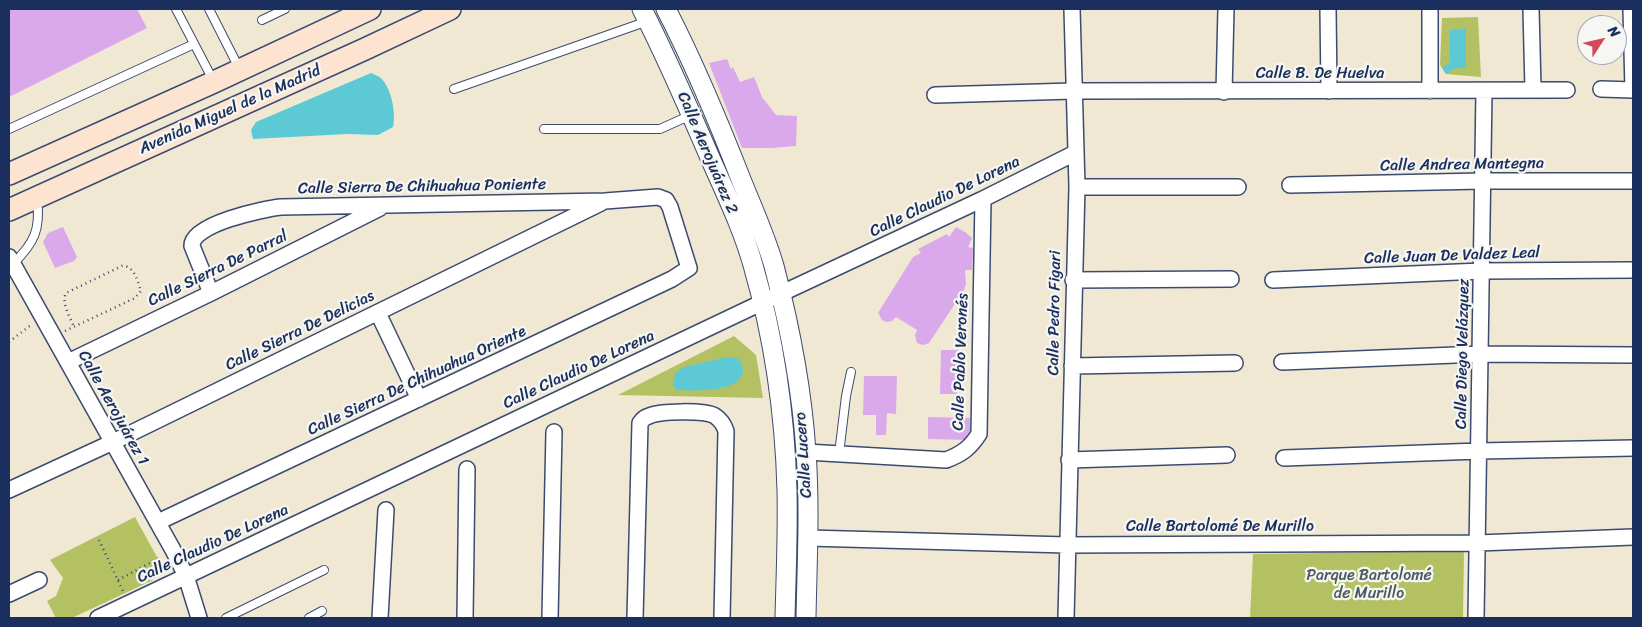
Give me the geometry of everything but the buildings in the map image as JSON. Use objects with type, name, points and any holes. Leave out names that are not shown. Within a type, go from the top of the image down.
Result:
[{"type":"main road","name":"Avenida Miguel de la Madrid","points":[[15,166],[214,82],[370,9]]},
{"type":"main road","name":"Avenida Miguel de la Madrid","points":[[9,210],[450,9]]},
{"type":"street","name":"Calle Aerojuárez 2","points":[[666,9],[719,123],[774,266],[771,298]]},
{"type":"street","name":"Calle Pedro Figari","points":[[1066,618],[1076,187],[1072,9]]},
{"type":"street","points":[[1224,92],[1226,9]]},
{"type":"street","points":[[1328,9],[1329,91]]},
{"type":"street","points":[[1430,9],[1430,91]]},
{"type":"street","points":[[1532,9],[1533,90]]},
{"type":"street","points":[[1601,89],[1633,90],[1631,9]]},
{"type":"street","name":"Calle Aerojuárez 2","points":[[645,15],[691,114],[753,264],[771,298]]},
{"type":"street","name":"Calle B. De Huelva","points":[[935,95],[1073,91],[1566,90]]},
{"type":"street","name":"Calle Diego Velázquez","points":[[1476,618],[1484,91]]},
{"type":"street","name":"Calle Claudio De Lorena","points":[[98,618],[983,199],[1076,153]]},
{"type":"street","name":"Calle Andrea Mantegna","points":[[1290,185],[1482,181],[1633,181]]},
{"type":"street","points":[[1076,187],[1238,187]]},
{"type":"street","name":"Calle Sierra De Chihuahua Poniente","points":[[211,294],[194,254],[192,241],[203,230],[245,214],[265,209],[662,198],[666,200],[670,207],[690,268]]},
{"type":"street","name":"Calle Pablo Veronés","points":[[806,452],[946,460],[966,451],[972,446],[979,434],[983,199]]},
{"type":"street","name":"Calle Sierra De Delicias","points":[[9,490],[113,442],[605,201]]},
{"type":"street","name":"Calle Sierra De Parral","points":[[68,362],[211,294],[383,206]]},
{"type":"street","name":"Calle Aerojuárez 1","points":[[11,261],[173,550],[186,576],[199,618]]},
{"type":"street","name":"Calle Sierra De Chihuahua Oriente","points":[[158,522],[672,279],[690,268]]},
{"type":"street","name":"Calle Juan De Valdez Leal","points":[[1273,280],[1481,271],[1633,270]]},
{"type":"street","points":[[1073,280],[1231,279]]},
{"type":"street","name":"Calle Lucero","points":[[771,298],[788,324],[797,373],[806,452],[808,538],[806,618]]},
{"type":"street","name":"Calle Lucero","points":[[771,298],[775,367],[783,431],[787,518],[785,618]]},
{"type":"street","points":[[378,313],[419,399]]},
{"type":"street","points":[[1282,362],[1480,354],[1633,355]]},
{"type":"street","points":[[1072,366],[1235,362]]},
{"type":"street","points":[[635,618],[640,423],[649,416],[658,413],[682,413],[713,415],[719,419],[726,431],[722,618]]},
{"type":"street","points":[[550,618],[554,432]]},
{"type":"street","points":[[1284,458],[1633,448]]},
{"type":"street","points":[[1070,460],[1227,456]]},
{"type":"street","points":[[466,618],[468,469]]},
{"type":"street","points":[[380,618],[386,510]]},
{"type":"street","name":"Calle Bartolomé De Murillo","points":[[808,538],[1067,545],[1478,543],[1633,537]]},
{"type":"street","points":[[9,594],[39,580]]},
{"type":"lane","points":[[176,9],[214,82]]},
{"type":"lane","points":[[209,9],[240,70]]},
{"type":"lane","points":[[262,20],[285,9]]},
{"type":"lane","points":[[454,89],[645,15]]},
{"type":"lane","points":[[9,129],[194,44]]},
{"type":"lane","points":[[544,129],[660,129],[691,114]]},
{"type":"lane","points":[[11,261],[28,248],[35,235],[38,217],[37,197]]},
{"type":"lane","points":[[839,454],[851,372]]},
{"type":"lane","points":[[226,618],[324,570]]},
{"type":"lane","points":[[309,618],[322,611]]},
{"type":"path","points":[[54,337],[139,295],[139,284],[130,268],[122,266],[66,293],[64,302],[74,327]]},
{"type":"path","points":[[9,342],[42,317]]},
{"type":"path","points":[[99,540],[128,603]]},
{"type":"path","points":[[118,580],[173,550]]},
{"type":"green space","points":[[1478,17],[1481,77],[1446,74],[1440,65],[1442,18]]},
{"type":"green space","points":[[734,336],[756,355],[763,398],[618,395]]},
{"type":"green space","points":[[135,517],[163,568],[151,581],[72,618],[56,618],[47,601],[56,596],[63,578],[50,560]]},
{"type":"green space","name":"Parque Bartolomé de Murillo","points":[[1464,551],[1463,618],[1250,618],[1253,554]]},
{"type":"water","points":[[1466,28],[1466,67],[1453,69],[1446,74],[1442,68],[1450,62],[1450,30]]},
{"type":"water","points":[[371,73],[382,79],[391,96],[393,127],[378,135],[347,134],[253,139],[251,130],[256,122]]},
{"type":"water","points":[[728,357],[739,359],[743,370],[740,378],[733,384],[710,390],[677,390],[673,385],[675,373],[684,367]]}]
